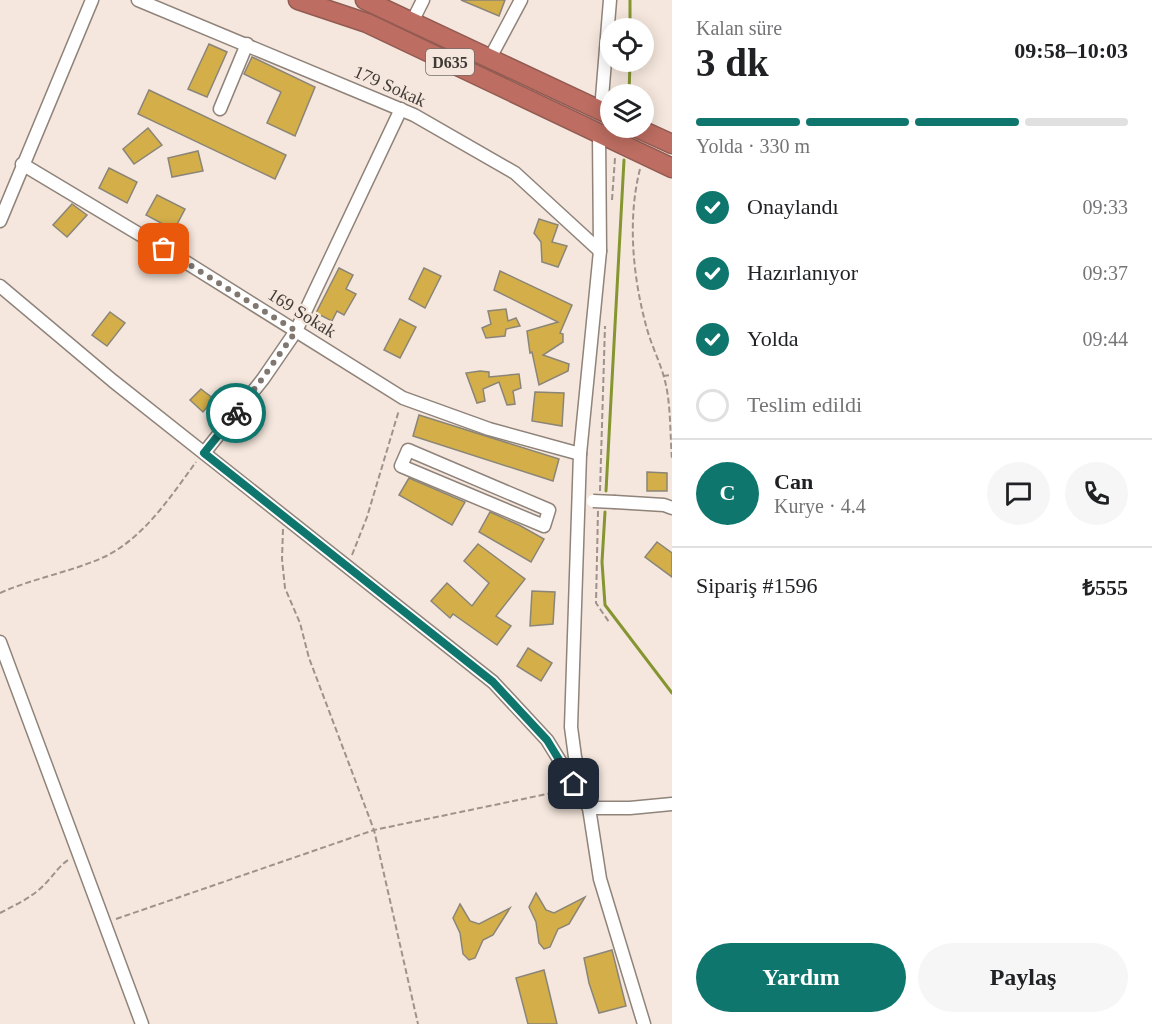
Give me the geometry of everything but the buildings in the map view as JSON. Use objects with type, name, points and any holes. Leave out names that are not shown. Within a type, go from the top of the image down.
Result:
[{"type":"highway","name":"D635","points":[[298,0],[367,23],[672,168]]},
{"type":"highway","name":"D635","points":[[365,0],[600,109]]},
{"type":"highway","points":[[654,136],[672,144]]},
{"type":"street","points":[[0,221],[92,0]]},
{"type":"street","name":"179 Sokak","points":[[138,0],[414,115],[515,173],[600,251]]},
{"type":"street","points":[[412,22],[423,0]]},
{"type":"street","points":[[490,58],[521,0]]},
{"type":"street","points":[[607,84],[610,0]]},
{"type":"street","points":[[220,109],[247,44]]},
{"type":"street","points":[[204,453],[296,331],[401,109]]},
{"type":"street","points":[[598,133],[600,251],[580,454],[571,727],[575,757],[589,808],[600,879],[644,1024]]},
{"type":"street","name":"169 Sokak","points":[[22,164],[184,261],[403,398],[489,429],[580,454]]},
{"type":"street","points":[[0,286],[113,381],[493,682],[547,740],[589,808]]},
{"type":"street","points":[[408,450],[549,510],[544,526],[401,466],[408,450]]},
{"type":"street","points":[[578,500],[664,505],[672,508]]},
{"type":"street","points":[[0,642],[142,1024]]},
{"type":"street","points":[[589,808],[630,808],[672,804]]},
{"type":"path","points":[[612,201],[615,153]]},
{"type":"path","points":[[644,154],[636,184],[633,232],[636,278],[647,329],[666,383],[672,460]]},
{"type":"path","points":[[606,318],[597,501],[596,603],[609,622]]},
{"type":"path","points":[[663,376],[672,375]]},
{"type":"path","points":[[348,566],[367,517],[403,398]]},
{"type":"path","points":[[0,593],[83,565],[124,545],[140,532],[204,453]]},
{"type":"path","points":[[285,517],[282,535],[285,588],[300,623],[309,658],[374,830],[417,1024]]},
{"type":"path","points":[[105,923],[374,830],[547,794],[574,784]]},
{"type":"path","points":[[0,913],[44,886],[62,864],[78,853]]},
{"type":"waterway","points":[[630,0],[630,18]]},
{"type":"waterway","points":[[629,84],[630,72]]},
{"type":"waterway","points":[[606,491],[624,160]]},
{"type":"waterway","points":[[605,512],[602,562],[605,605],[672,693]]},
{"type":"way so far","points":[[164,249],[296,331],[236,413]]},
{"type":"route","points":[[236,413],[204,453],[493,682],[547,740],[574,784]]}]
